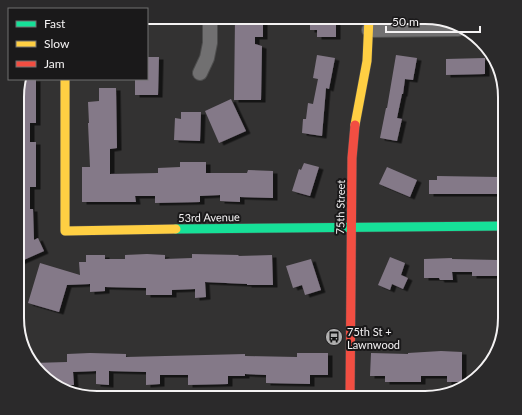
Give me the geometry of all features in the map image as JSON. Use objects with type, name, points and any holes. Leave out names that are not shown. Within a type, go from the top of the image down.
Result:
[{"type":"street","points":[[200,73],[207,58],[210,43],[210,24]]},
{"type":"street","points":[[369,24],[448,28]]},
{"type":"street","name":"75th Street","points":[[350,391],[352,158],[355,124],[367,61],[369,24]]},
{"type":"street","name":"53rd Avenue","points":[[65,80],[65,231],[352,226],[498,226]]},
{"type":"building","points":[[235,24],[263,24],[263,37],[255,37],[255,44],[262,46],[261,100],[234,100]]},
{"type":"building","points":[[310,24],[336,24],[336,37],[317,37],[317,30],[310,30]]},
{"type":"building","points":[[317,55],[335,58],[329,89],[326,88],[322,136],[302,133],[303,119],[306,119],[308,103],[313,104],[318,79],[313,78]]},
{"type":"building","points":[[396,55],[417,58],[413,80],[405,79],[397,118],[402,119],[397,141],[380,138]]},
{"type":"building","points":[[148,57],[159,57],[158,95],[135,95],[135,80],[148,80]]},
{"type":"building","points":[[485,58],[485,74],[446,75],[446,59]]},
{"type":"building","points":[[27,80],[36,80],[36,123],[30,123],[30,142],[36,142],[36,187],[30,187],[30,209],[33,209],[34,240],[38,238],[44,251],[24,260],[24,97]]},
{"type":"building","points":[[99,88],[116,88],[117,148],[110,149],[110,174],[158,173],[158,168],[180,167],[180,162],[206,162],[206,173],[247,173],[248,170],[273,171],[273,198],[240,197],[240,202],[220,201],[220,195],[200,196],[200,202],[155,203],[155,196],[135,196],[136,202],[82,202],[82,167],[90,167],[88,102],[99,101]]},
{"type":"building","points":[[231,99],[246,131],[219,143],[205,111]]},
{"type":"building","points":[[181,112],[201,112],[200,141],[174,140],[175,118],[181,119]]},
{"type":"building","points":[[304,163],[319,167],[310,196],[292,191],[299,169],[301,170]]},
{"type":"building","points":[[387,167],[417,180],[410,197],[379,184]]},
{"type":"building","points":[[437,176],[498,177],[498,194],[429,194],[429,180],[437,180]]},
{"type":"building","points":[[192,254],[239,255],[238,256],[272,255],[273,285],[205,282],[206,297],[195,298],[195,289],[172,290],[172,295],[146,295],[146,288],[105,287],[105,291],[90,292],[90,284],[67,285],[59,312],[28,303],[40,263],[80,275],[79,262],[86,262],[86,255],[105,255],[105,259],[125,259],[125,255],[165,255],[165,259],[192,258]]},
{"type":"building","points":[[390,257],[405,263],[401,275],[408,278],[403,289],[392,284],[390,290],[378,285]]},
{"type":"building","points":[[452,258],[497,260],[497,276],[472,276],[472,272],[452,272],[453,280],[424,278],[424,259]]},
{"type":"building","points":[[311,259],[321,290],[305,295],[302,285],[293,288],[286,266]]},
{"type":"building","points":[[441,351],[462,352],[462,380],[447,382],[447,376],[421,376],[421,382],[385,382],[385,376],[370,376],[371,353]]},
{"type":"building","points":[[297,353],[328,353],[328,375],[310,375],[310,384],[266,383],[266,375],[245,374],[245,376],[228,376],[228,384],[188,385],[188,375],[160,375],[160,384],[146,385],[146,372],[109,371],[109,385],[96,384],[96,371],[73,372],[74,385],[69,385],[57,379],[45,370],[40,363],[67,362],[67,354],[126,354],[126,357],[245,354],[245,356],[297,357]]},
{"type":"traffic: fast","points":[[176,229],[498,226]]},
{"type":"traffic: slow","points":[[355,125],[367,61],[369,24]]},
{"type":"traffic: slow","points":[[65,80],[65,231],[176,229]]},
{"type":"traffic: jam","points":[[350,391],[352,158],[355,125]]},
{"type":"place","name":"75th St + Lawnwood","points":[[334,337]]}]
